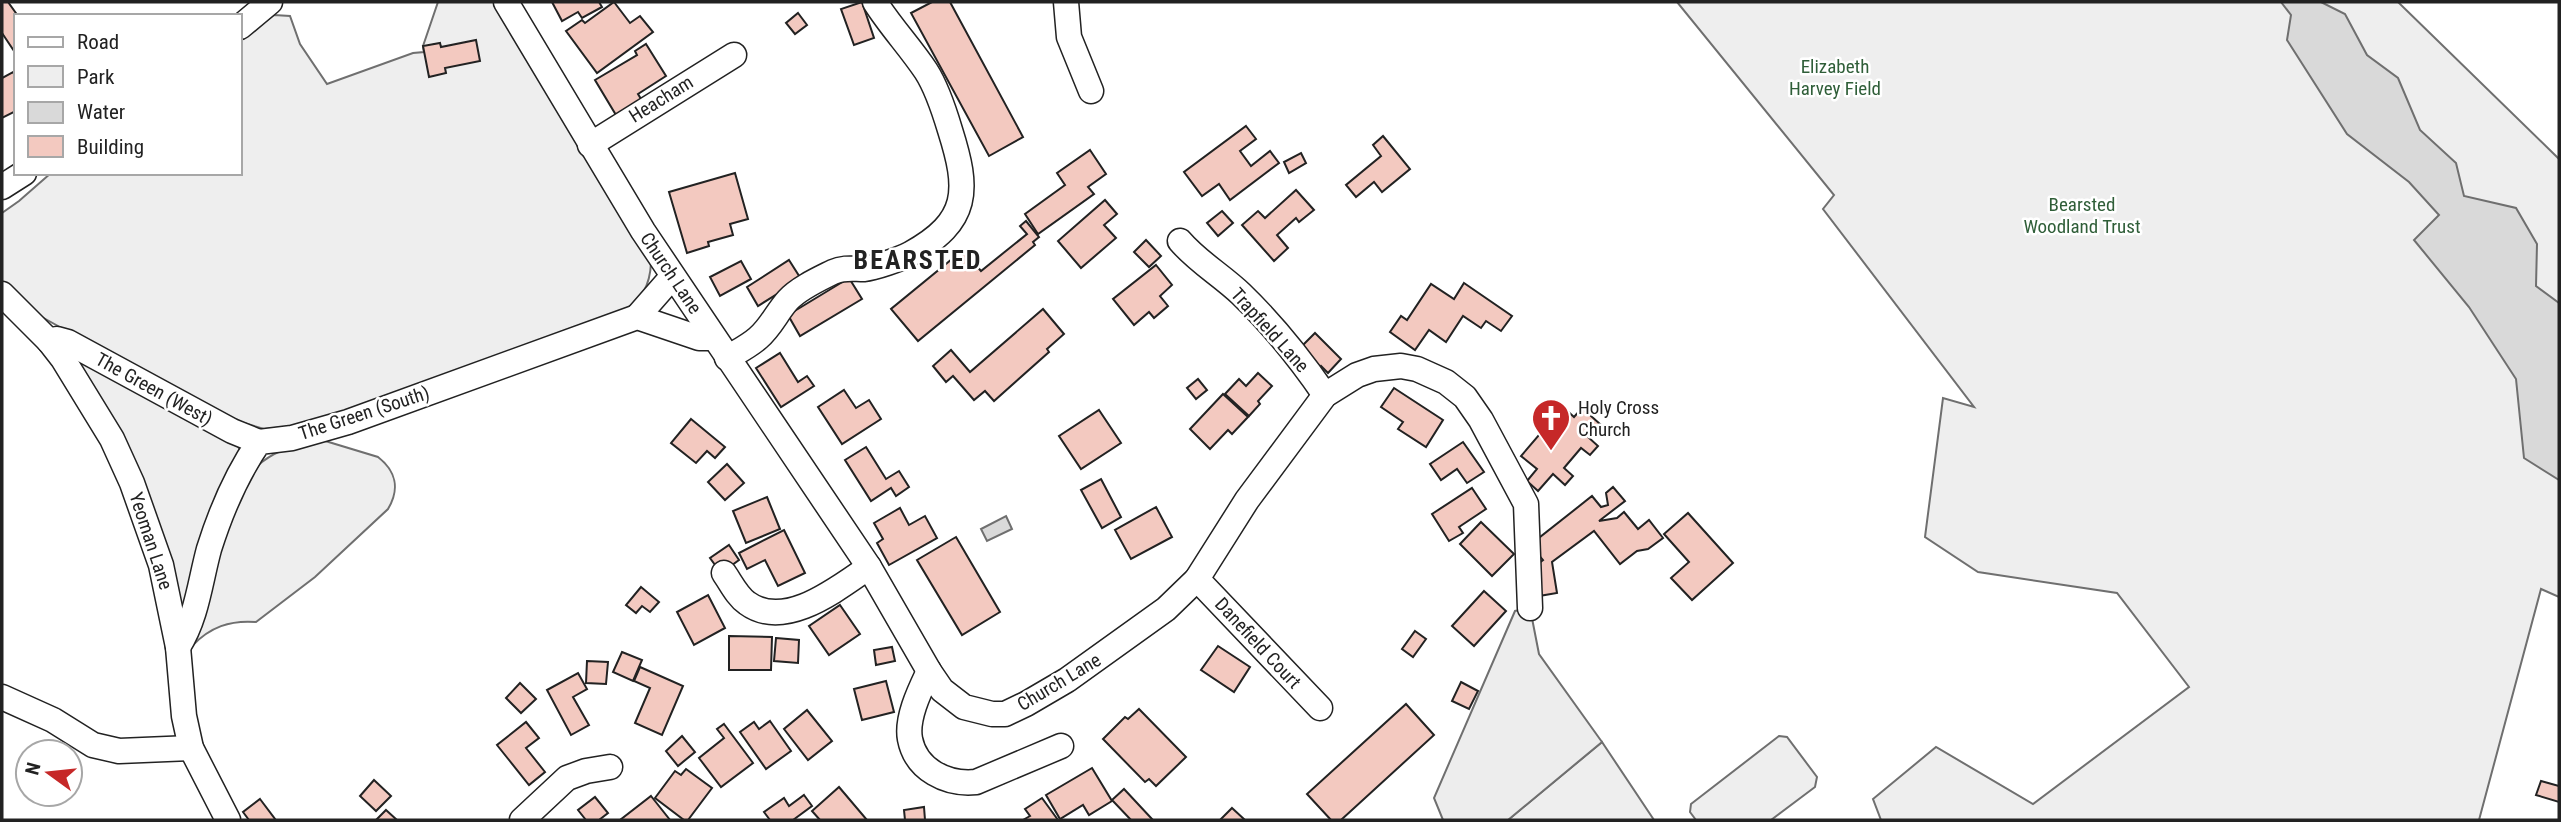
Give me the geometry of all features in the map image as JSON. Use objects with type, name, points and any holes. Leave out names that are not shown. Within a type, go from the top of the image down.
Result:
[{"type":"street","points":[[242,25],[270,2]]},
{"type":"street","name":"Church Lane","points":[[506,2],[590,145],[673,276],[869,567],[929,671],[942,690],[964,707],[978,712],[1005,713],[1067,680],[1140,629],[1184,594],[1197,579],[1247,500],[1325,395],[1357,375],[1374,369],[1401,366],[1417,369],[1439,379],[1465,397],[1499,452],[1526,505],[1530,608]]},
{"type":"street","points":[[636,317],[721,348],[757,339],[788,300],[800,291],[835,271],[849,268],[867,269],[906,256],[938,236],[950,224],[963,195],[956,149],[943,107],[927,72],[875,2]]},
{"type":"street","points":[[1066,2],[1069,37],[1091,91]]},
{"type":"street","name":"Heacham","points":[[590,145],[734,55]]},
{"type":"street","points":[[2,187],[21,175]]},
{"type":"street","name":"Trapfield Lane","points":[[1180,241],[1190,253],[1243,296],[1291,349],[1325,395]]},
{"type":"street","name":"The Green (South)","points":[[259,442],[292,438],[348,422],[636,317],[673,276]]},
{"type":"street","name":"Yeoman Lane","points":[[2,295],[49,341],[112,439],[132,483],[162,565],[178,647],[184,716],[191,748],[228,820]]},
{"type":"street","name":"The Green (West)","points":[[49,341],[57,339],[68,342],[232,431],[259,442]]},
{"type":"street","points":[[178,647],[192,621],[209,550],[222,512],[237,475],[259,442]]},
{"type":"street","points":[[724,573],[747,603],[784,612],[796,610],[820,598],[869,567]]},
{"type":"street","name":"Danefield Court","points":[[1197,579],[1320,708]]},
{"type":"street","points":[[929,671],[917,698],[910,738],[922,763],[940,778],[964,783],[976,782],[1061,746]]},
{"type":"street","points":[[2,697],[53,720],[93,745],[119,751],[191,748]]},
{"type":"street","points":[[522,820],[567,778],[610,767]]},
{"type":"green space","points":[[438,2],[496,2],[651,263],[644,291],[635,302],[623,311],[306,425],[264,429],[241,422],[141,372],[40,316],[2,281],[2,213],[49,175],[242,175],[242,39],[274,15],[290,16],[300,44],[327,84],[413,53],[424,52],[423,46]]},
{"type":"green space","name":"Bearsted Woodland Trust","points":[[1677,2],[2398,2],[2559,159],[2559,597],[2541,589],[2479,820],[1881,820],[1873,799],[1936,747],[2033,804],[2189,687],[2117,593],[1978,572],[1925,537],[1943,398],[1974,407],[1823,209],[1834,195]]},
{"type":"green space","points":[[72,354],[238,446],[240,451],[182,610]]},
{"type":"green space","points":[[322,440],[378,457],[384,462],[392,474],[395,487],[388,509],[315,577],[256,622],[221,626],[192,646],[216,548],[235,498],[247,477],[276,453]]},
{"type":"green space","points":[[1779,736],[1787,737],[1817,777],[1815,787],[1771,820],[1696,820],[1690,812],[1691,804]]},
{"type":"green space","points":[[1602,742],[1654,820],[1508,820]]},
{"type":"shaded area","points":[[1530,608],[1539,654],[1602,742],[1508,820],[1443,820],[1434,798],[1515,611]]},
{"type":"water","points":[[2281,2],[2321,2],[2345,14],[2367,55],[2398,78],[2420,130],[2456,163],[2464,196],[2516,208],[2537,244],[2536,286],[2559,303],[2559,480],[2524,458],[2516,379],[2469,307],[2414,240],[2439,215],[2409,182],[2347,134],[2287,40],[2291,15]]},
{"type":"water","points":[[1006,516],[1012,529],[987,541],[981,529]]},
{"type":"building","points":[[2,2],[8,2],[17,14],[14,14],[14,51],[2,33]]},
{"type":"building","points":[[552,2],[599,2],[602,7],[582,18],[578,12],[562,21]]},
{"type":"building","points":[[614,2],[630,23],[640,16],[653,32],[597,73],[566,31],[582,20],[585,23]]},
{"type":"building","points":[[862,2],[874,38],[854,45],[841,9]]},
{"type":"building","points":[[932,2],[950,2],[1023,137],[989,156],[911,13]]},
{"type":"building","points":[[798,13],[807,25],[795,34],[786,23]]},
{"type":"building","points":[[476,40],[480,61],[445,68],[446,73],[429,77],[423,46],[440,43],[441,47]]},
{"type":"building","points":[[646,44],[666,76],[638,94],[641,99],[616,115],[595,80],[637,55],[635,51]]},
{"type":"building","points":[[13,72],[14,74],[14,112],[2,118],[2,78]]},
{"type":"building","points":[[1246,126],[1256,139],[1240,151],[1251,166],[1270,151],[1279,163],[1230,200],[1219,184],[1202,196],[1184,172]]},
{"type":"building","points":[[1383,136],[1410,169],[1382,192],[1374,182],[1356,197],[1346,185],[1381,156],[1373,145]]},
{"type":"building","points":[[1090,150],[1106,174],[1088,187],[1094,194],[1038,234],[1025,214],[1065,185],[1057,173]]},
{"type":"building","points":[[1301,153],[1306,163],[1289,173],[1284,162]]},
{"type":"building","points":[[735,173],[748,219],[730,224],[733,235],[708,242],[709,246],[687,253],[669,192]]},
{"type":"building","points":[[1296,190],[1314,210],[1299,222],[1296,218],[1277,235],[1288,248],[1274,261],[1242,225],[1258,211],[1265,218]]},
{"type":"building","points":[[1105,200],[1117,214],[1104,225],[1116,238],[1081,268],[1058,241]]},
{"type":"building","points":[[1222,211],[1233,223],[1218,236],[1207,223]]},
{"type":"building","points":[[1026,221],[1039,237],[1033,242],[1035,245],[918,341],[891,309],[963,250],[981,271],[1027,234],[1020,226]]},
{"type":"building","points":[[1146,240],[1161,256],[1149,267],[1134,252]]},
{"type":"building","points":[[789,260],[801,279],[758,306],[747,287]]},
{"type":"building","points":[[741,261],[751,279],[720,296],[710,277]]},
{"type":"building","points":[[1156,265],[1172,285],[1160,296],[1168,306],[1154,318],[1149,312],[1134,325],[1113,299]]},
{"type":"building","points":[[849,278],[862,299],[800,336],[788,315]]},
{"type":"building","points":[[1464,283],[1512,316],[1501,331],[1486,321],[1481,328],[1463,316],[1446,342],[1429,330],[1415,350],[1390,332],[1401,316],[1407,320],[1431,284],[1454,299]]},
{"type":"building","points":[[1043,309],[1064,334],[1047,349],[1049,352],[994,401],[985,391],[974,400],[953,376],[946,382],[933,366],[951,350],[970,372]]},
{"type":"building","points":[[1315,333],[1341,359],[1328,373],[1321,366],[1316,371],[1296,352]]},
{"type":"building","points":[[780,353],[798,382],[807,376],[814,386],[781,407],[756,368]]},
{"type":"building","points":[[1258,373],[1272,386],[1249,416],[1225,394],[1239,379],[1246,386]]},
{"type":"building","points":[[1198,379],[1207,390],[1196,399],[1187,388]]},
{"type":"building","points":[[1394,388],[1443,420],[1426,447],[1398,429],[1403,422],[1381,407]]},
{"type":"building","points":[[844,390],[856,408],[869,400],[881,419],[842,444],[818,407]]},
{"type":"building","points":[[1223,394],[1248,417],[1232,434],[1228,430],[1210,449],[1190,429]]},
{"type":"building","name":"Holy Cross Church","points":[[1563,407],[1574,417],[1582,408],[1600,424],[1588,437],[1598,446],[1590,455],[1581,448],[1564,468],[1573,476],[1565,485],[1553,474],[1538,491],[1527,481],[1537,469],[1521,456]]},
{"type":"building","points":[[1099,410],[1121,443],[1081,469],[1059,436]]},
{"type":"building","points":[[691,419],[725,447],[715,458],[707,451],[696,463],[671,443]]},
{"type":"building","points":[[1463,442],[1484,472],[1467,483],[1457,469],[1441,480],[1430,464]]},
{"type":"building","points":[[866,447],[886,479],[899,471],[909,487],[896,496],[891,488],[871,501],[845,460]]},
{"type":"building","points":[[727,464],[744,483],[725,500],[708,482]]},
{"type":"building","points":[[1101,479],[1121,517],[1102,528],[1081,490]]},
{"type":"building","points":[[1613,487],[1625,501],[1599,521],[1617,518],[1624,512],[1638,529],[1649,520],[1663,538],[1648,549],[1637,551],[1620,564],[1594,531],[1552,562],[1557,593],[1539,596],[1534,567],[1543,560],[1530,545],[1592,496],[1601,507],[1608,505],[1606,493]]},
{"type":"building","points":[[1472,488],[1486,509],[1459,527],[1463,533],[1449,541],[1432,514]]},
{"type":"building","points":[[767,497],[780,529],[746,543],[733,511]]},
{"type":"building","points":[[1156,507],[1172,537],[1131,559],[1115,530]]},
{"type":"building","points":[[900,508],[909,525],[925,516],[937,538],[889,565],[877,543],[883,539],[874,523]]},
{"type":"building","points":[[1688,513],[1733,563],[1692,600],[1671,578],[1689,562],[1664,534]]},
{"type":"building","points":[[1481,522],[1514,554],[1492,576],[1460,544]]},
{"type":"building","points":[[784,530],[805,573],[778,586],[765,560],[747,569],[739,553]]},
{"type":"building","points":[[956,537],[1000,612],[962,635],[917,560]]},
{"type":"building","points":[[729,545],[739,560],[721,573],[710,558]]},
{"type":"building","points":[[641,587],[659,602],[650,612],[642,606],[636,613],[626,605]]},
{"type":"building","points":[[1484,591],[1506,611],[1474,646],[1452,626]]},
{"type":"building","points":[[708,595],[725,628],[694,645],[677,612]]},
{"type":"building","points":[[840,605],[860,634],[829,655],[809,626]]},
{"type":"building","points":[[1415,631],[1426,639],[1413,657],[1402,649]]},
{"type":"building","points":[[729,636],[772,637],[771,670],[729,670]]},
{"type":"building","points":[[776,638],[799,640],[798,663],[774,661]]},
{"type":"building","points":[[1218,646],[1250,667],[1234,692],[1201,670]]},
{"type":"building","points":[[892,647],[895,661],[876,665],[874,650]]},
{"type":"building","points":[[622,652],[642,660],[633,681],[613,672]]},
{"type":"building","points":[[587,661],[608,662],[606,684],[586,683]]},
{"type":"building","points":[[640,667],[683,686],[662,735],[635,723],[650,688],[634,681]]},
{"type":"building","points":[[578,673],[587,689],[573,697],[589,725],[571,735],[547,690]]},
{"type":"building","points":[[886,681],[894,712],[862,720],[854,689]]},
{"type":"building","points":[[1461,682],[1478,691],[1469,709],[1452,701]]},
{"type":"building","points":[[520,683],[536,699],[521,713],[506,698]]},
{"type":"building","points":[[1406,704],[1434,735],[1341,820],[1331,820],[1307,794]]},
{"type":"building","points":[[1139,709],[1186,757],[1156,786],[1149,779],[1145,782],[1103,739],[1125,717],[1128,719]]},
{"type":"building","points":[[807,710],[832,741],[808,760],[784,729]]},
{"type":"building","points":[[770,721],[791,751],[766,769],[740,732],[754,722],[759,729]]},
{"type":"building","points":[[526,722],[539,738],[526,748],[545,772],[529,785],[497,745]]},
{"type":"building","points":[[724,724],[753,763],[721,787],[699,758],[724,738],[717,729]]},
{"type":"building","points":[[682,736],[695,752],[678,766],[666,751]]},
{"type":"building","points":[[1092,768],[1112,801],[1089,815],[1083,805],[1060,819],[1046,795]]},
{"type":"building","points":[[686,769],[712,788],[688,820],[684,820],[655,798],[675,771],[681,775]]},
{"type":"building","points":[[374,780],[391,796],[376,811],[360,796]]},
{"type":"building","points":[[2541,781],[2559,786],[2559,802],[2536,795]]},
{"type":"building","points":[[839,787],[867,820],[820,820],[812,811]]},
{"type":"building","points":[[1124,789],[1151,820],[1131,820],[1112,800]]},
{"type":"building","points":[[804,795],[812,806],[793,820],[770,820],[764,812],[784,798],[789,806]]},
{"type":"building","points":[[651,796],[670,820],[620,820]]},
{"type":"building","points":[[595,797],[608,813],[599,820],[586,820],[578,810]]},
{"type":"building","points":[[1042,798],[1058,820],[1023,820],[1030,816],[1025,809]]},
{"type":"building","points":[[260,799],[274,820],[249,820],[243,812]]},
{"type":"building","points":[[924,807],[925,820],[905,820],[904,810]]},
{"type":"building","points":[[1232,808],[1245,820],[1220,820]]},
{"type":"building","points":[[386,810],[397,820],[376,820]]},
{"type":"place","name":"Holy Cross Church","points":[[1551,452]]},
{"type":"district","name":"BEARSTED","points":[[918,260]]},
{"type":"park label","name":"Elizabeth Harvey Field","points":[[1835,77]]}]
